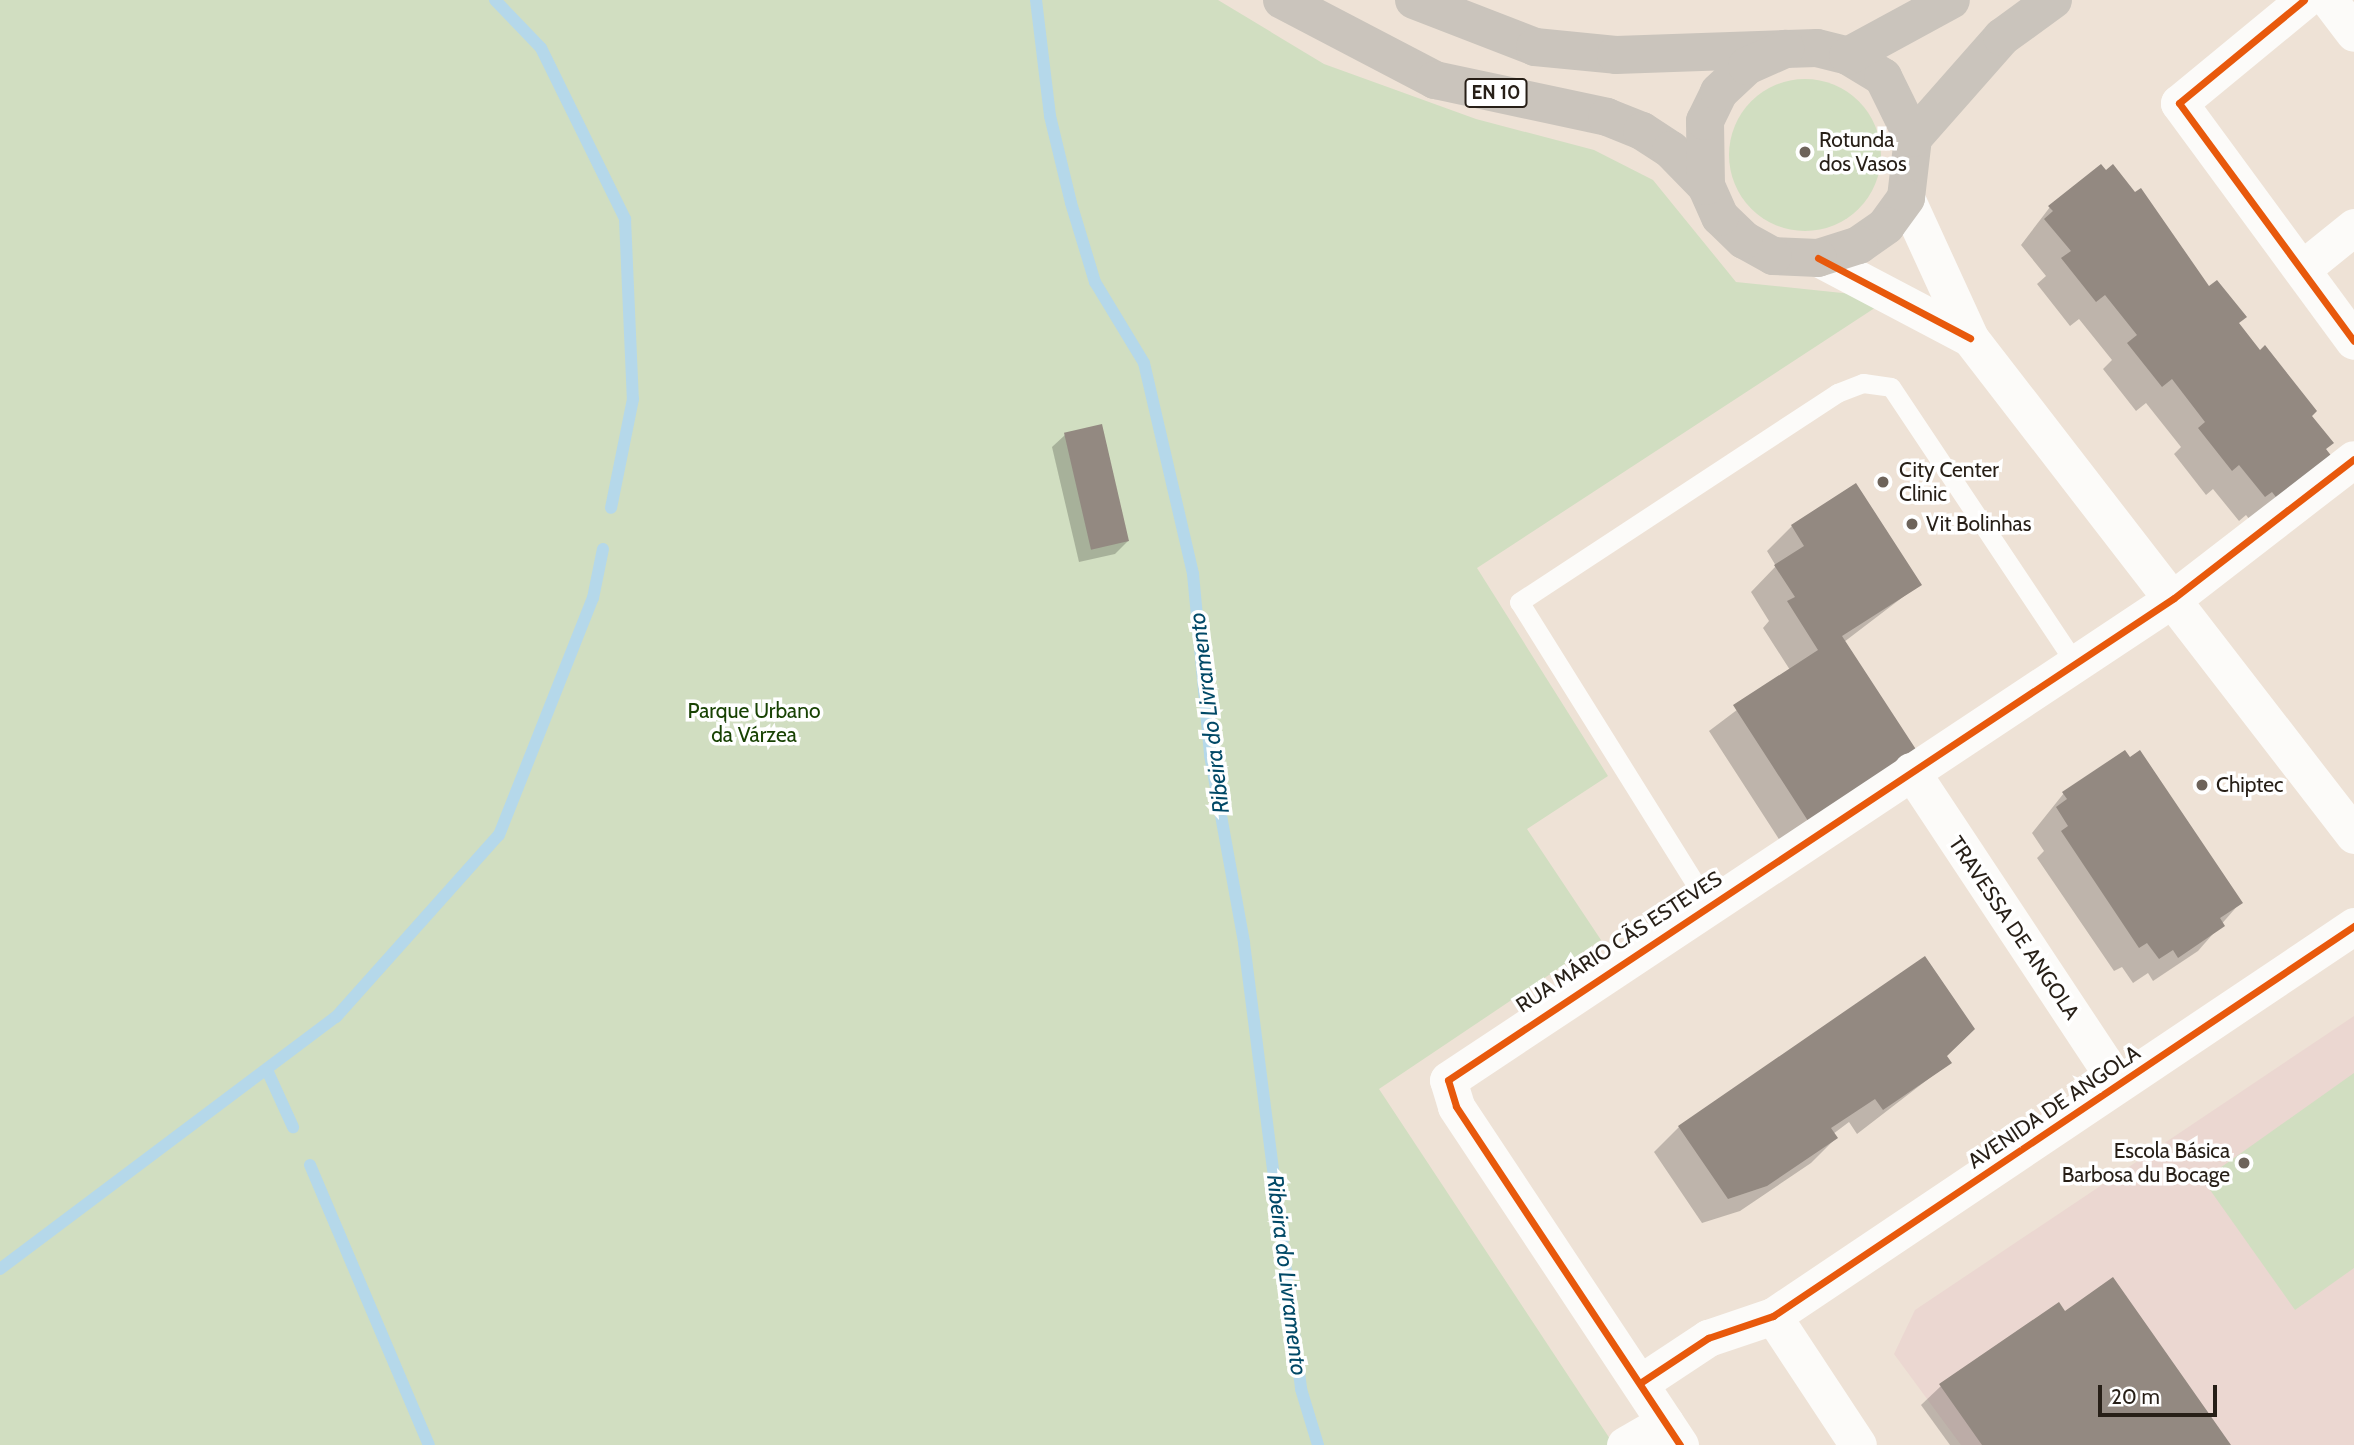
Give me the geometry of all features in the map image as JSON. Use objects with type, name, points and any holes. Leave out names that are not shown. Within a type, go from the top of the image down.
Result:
[{"type":"main road","name":"EN 10","points":[[1282,0],[1435,80],[1607,117],[1642,131],[1671,150],[1706,186]]},
{"type":"main road","points":[[1414,0],[1535,47],[1616,55],[1785,49],[1817,48],[1848,56],[1883,77],[1913,138],[1906,198],[1868,239],[1818,258],[1773,256],[1744,240],[1720,217],[1706,186],[1706,121],[1719,92],[1746,66],[1785,49]]},
{"type":"main road","points":[[1848,56],[1951,0]]},
{"type":"main road","points":[[1913,138],[2002,37],[2053,0]]},
{"type":"street","points":[[2304,0],[2179,103],[2354,341]]},
{"type":"street","points":[[2329,0],[2354,33]]},
{"type":"street","points":[[1906,198],[1970,338],[2174,598],[2354,835]]},
{"type":"street","points":[[2302,269],[2354,227]]},
{"type":"street","points":[[1818,258],[1970,338]]},
{"type":"street","name":"RUA MÁRIO CÃS ESTEVES","points":[[1673,1433],[1456,1106],[1448,1080],[1708,904],[2174,598],[2354,459]]},
{"type":"street","name":"TRAVESSA DE ANGOLA","points":[[1910,771],[2118,1084]]},
{"type":"street","name":"AVENIDA DE ANGOLA","points":[[1640,1383],[1708,1338],[1773,1316],[2354,926]]},
{"type":"street","points":[[1773,1316],[1858,1445]]},
{"type":"street","points":[[1625,1445],[1673,1433]]},
{"type":"lane","points":[[1708,904],[1519,602],[1837,393],[1863,383],[1891,387],[2075,663]]},
{"type":"shaded area","name":"Escola Básica Barbosa du Bocage","points":[[2354,1016],[2354,1445],[1961,1445],[1894,1354],[1915,1310]]},
{"type":"green space","name":"Parque Urbano da Várzea","points":[[0,0],[1218,0],[1324,64],[1476,119],[1594,150],[1653,180],[1736,282],[1890,298],[1477,568],[1608,776],[1527,829],[1601,940],[1379,1089],[1614,1445],[0,1445]]},
{"type":"green space","points":[[1805,79],[1834,85],[1858,102],[1875,126],[1881,155],[1875,184],[1858,208],[1834,225],[1805,231],[1776,225],[1752,208],[1735,184],[1729,155],[1735,126],[1752,102],[1776,85]]},
{"type":"green space","points":[[2354,1073],[2354,1268],[2295,1310],[2203,1180]]},
{"type":"building","points":[[2101,164],[2106,170],[2113,164],[2135,192],[2141,188],[2209,286],[2217,280],[2247,317],[2239,323],[2260,350],[2265,345],[2317,411],[2312,416],[2334,443],[2326,449],[2333,458],[2279,501],[2272,492],[2265,497],[2239,465],[2232,471],[2198,428],[2205,422],[2172,379],[2162,387],[2127,343],[2137,335],[2105,295],[2096,302],[2061,258],[2071,251],[2044,219],[2053,211],[2048,206]]},
{"type":"building","points":[[1102,424],[1129,541],[1091,550],[1064,433]]},
{"type":"building","points":[[1856,483],[1922,585],[1842,636],[1919,754],[1810,824],[1733,705],[1818,650],[1787,601],[1795,597],[1774,565],[1804,546],[1791,525]]},
{"type":"building","points":[[2125,750],[2130,757],[2140,750],[2243,903],[2220,918],[2225,926],[2178,958],[2173,950],[2159,959],[2147,943],[2139,948],[2061,831],[2068,826],[2056,807],[2067,799],[2062,792]]},
{"type":"building","points":[[1925,956],[1975,1029],[1947,1056],[1952,1063],[1883,1110],[1875,1099],[1831,1128],[1838,1138],[1767,1186],[1728,1199],[1678,1126]]},
{"type":"building","points":[[2113,1277],[2231,1445],[1982,1445],[1939,1384],[2059,1302],[2065,1311]]},
{"type":"waterway","points":[[495,0],[541,48],[625,219],[633,399],[611,508]]},
{"type":"waterway","name":"Ribeira do Livramento","points":[[1036,0],[1050,116],[1071,203],[1095,282],[1144,363],[1193,574],[1210,755],[1244,943],[1301,1389],[1318,1445]]},
{"type":"waterway","points":[[0,1269],[336,1017],[499,835],[593,598],[603,549]]},
{"type":"waterway","points":[[267,1070],[293,1127]]},
{"type":"waterway","points":[[310,1165],[429,1445]]},
{"type":"cycle path","points":[[2304,0],[2179,103],[2354,341]]},
{"type":"cycle path","points":[[1818,258],[1970,338]]},
{"type":"cycle path","points":[[1680,1445],[1456,1106],[1448,1080],[2174,598],[2354,459]]},
{"type":"cycle path","points":[[1640,1383],[1708,1338],[1773,1316],[2354,926]]},
{"type":"place","name":"Rotunda dos Vasos","points":[[1805,152]]},
{"type":"place","name":"City Center Clinic","points":[[1883,482]]},
{"type":"place","name":"Vit Bolinhas","points":[[1912,524]]},
{"type":"place","name":"Chiptec","points":[[2202,785]]},
{"type":"place","name":"Escola Básica Barbosa du Bocage","points":[[2244,1163]]}]
